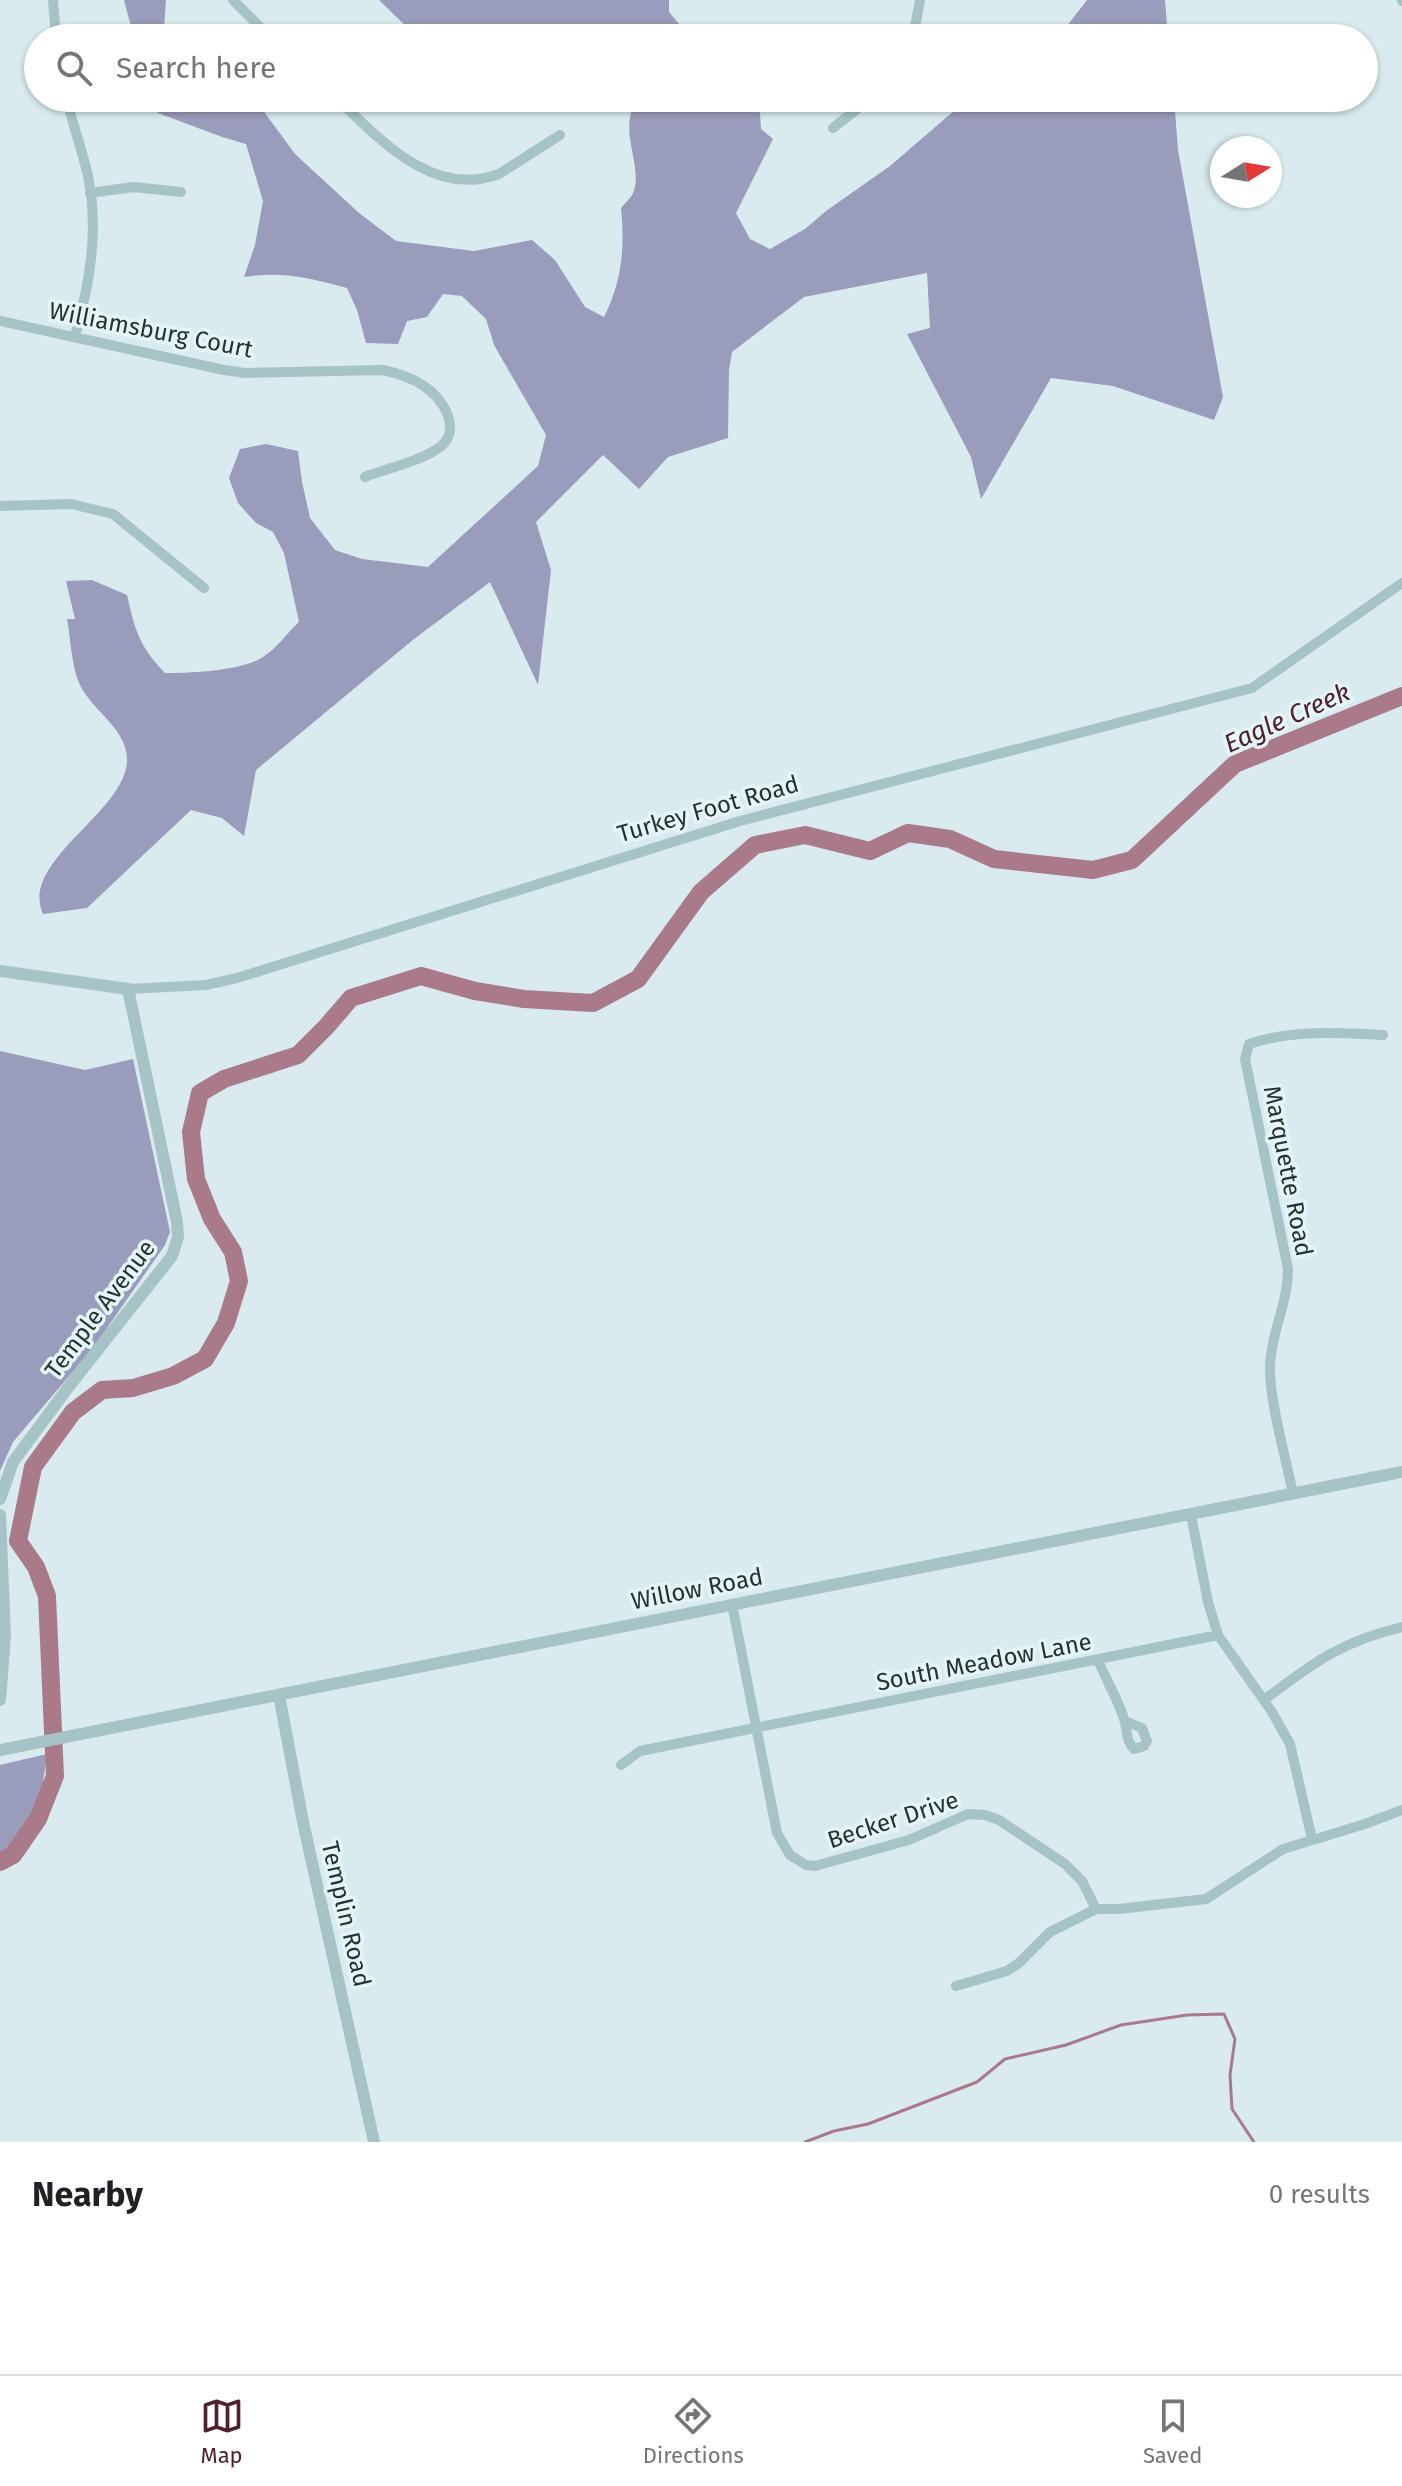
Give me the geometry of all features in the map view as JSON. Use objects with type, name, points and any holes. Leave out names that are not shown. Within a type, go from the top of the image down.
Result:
[{"type":"street","points":[[53,0],[55,24]]},
{"type":"street","points":[[233,0],[257,24]]},
{"type":"street","points":[[916,24],[920,0]]},
{"type":"street","points":[[70,112],[90,193],[94,230],[92,258],[75,336]]},
{"type":"street","points":[[351,112],[410,163],[456,178],[488,178],[499,174],[560,135]]},
{"type":"street","points":[[833,128],[853,112]]},
{"type":"street","points":[[90,193],[148,186],[181,192]]},
{"type":"street","name":"Williamsburg Court","points":[[0,321],[224,370],[245,373],[383,370],[425,386],[442,402],[448,415],[451,425],[449,439],[438,449],[365,477]]},
{"type":"street","points":[[0,506],[71,504],[113,514],[204,588]]},
{"type":"street","name":"Turkey Foot Road","points":[[0,971],[128,989],[206,985],[237,978],[740,821],[1252,688],[1402,583]]},
{"type":"street","name":"Temple Avenue","points":[[0,1499],[13,1462],[172,1256],[178,1237],[128,989]]},
{"type":"street","name":"Marquette Road","points":[[1293,1494],[1270,1378],[1271,1354],[1287,1297],[1288,1269],[1245,1059],[1249,1044],[1274,1036],[1294,1033],[1383,1035]]},
{"type":"street","name":"Willow Road","points":[[0,1750],[1402,1472]]},
{"type":"street","points":[[0,1515],[5,1636],[0,1700]]},
{"type":"street","points":[[1191,1515],[1208,1602],[1218,1635],[1264,1700],[1290,1744],[1312,1839]]},
{"type":"street","name":"Becker Drive","points":[[732,1604],[777,1833],[790,1855],[815,1866],[909,1840],[968,1814],[985,1815],[999,1820],[1065,1864],[1082,1881],[1093,1906]]},
{"type":"street","points":[[1264,1700],[1316,1661],[1342,1646],[1402,1627]]},
{"type":"street","name":"South Meadow Lane","points":[[621,1765],[640,1751],[1218,1635]]},
{"type":"street","points":[[1098,1660],[1125,1721]]},
{"type":"street","name":"Templin Road","points":[[279,1695],[303,1822],[374,2142]]},
{"type":"street","points":[[956,1986],[1007,1971],[1050,1932],[1093,1906],[1119,1909],[1206,1899],[1283,1849],[1402,1810]]},
{"type":"shaded area","points":[[124,0],[166,0],[164,24],[130,24]]},
{"type":"shaded area","points":[[379,0],[669,0],[669,12],[679,24],[404,24]]},
{"type":"shaded area","points":[[1087,0],[1165,0],[1167,24],[1068,24]]},
{"type":"shaded area","points":[[264,112],[295,154],[359,213],[396,241],[474,251],[532,240],[555,260],[585,307],[604,317],[621,264],[621,208],[632,195],[635,184],[629,131],[632,112],[760,112],[761,129],[773,139],[736,213],[750,239],[770,249],[805,229],[890,166],[953,112],[1175,112],[1178,150],[1223,397],[1214,420],[1113,386],[1051,378],[981,499],[971,457],[907,334],[930,328],[927,273],[804,297],[732,352],[728,438],[668,457],[639,489],[603,455],[536,522],[551,570],[538,685],[490,582],[414,639],[256,770],[244,836],[222,818],[191,810],[87,908],[43,914],[40,894],[46,875],[110,799],[122,780],[127,761],[122,739],[86,695],[77,678],[67,619],[75,619],[66,581],[92,580],[127,595],[139,637],[165,673],[202,672],[254,662],[268,654],[299,622],[284,553],[273,532],[256,523],[238,503],[229,478],[240,449],[266,444],[298,451],[310,518],[335,550],[362,559],[428,567],[538,466],[546,435],[494,345],[486,319],[462,296],[443,294],[427,317],[407,321],[398,344],[366,343],[347,288],[296,276],[244,277],[255,245],[263,201],[246,144],[158,113]]},
{"type":"shaded area","points":[[0,1051],[85,1070],[133,1059],[170,1232],[165,1245],[93,1348],[13,1442],[0,1471]]},
{"type":"shaded area","points":[[47,1754],[38,1819],[13,1855],[0,1862],[0,1765]]},
{"type":"waterway","name":"Eagle Creek","points":[[0,1862],[13,1855],[38,1819],[55,1776],[47,1596],[36,1567],[18,1541],[33,1467],[73,1412],[102,1390],[133,1388],[173,1376],[205,1359],[226,1323],[239,1281],[233,1252],[212,1219],[196,1179],[191,1132],[200,1093],[224,1079],[298,1055],[351,998],[421,976],[475,991],[524,999],[593,1003],[638,979],[701,892],[755,845],[805,835],[870,851],[908,833],[950,839],[994,859],[1093,870],[1132,860],[1235,764],[1402,696]]},
{"type":"waterway","points":[[805,2142],[834,2131],[868,2124],[977,2082],[1005,2059],[1066,2045],[1121,2025],[1187,2015],[1224,2014],[1235,2039],[1230,2075],[1232,2109],[1254,2142]]}]
